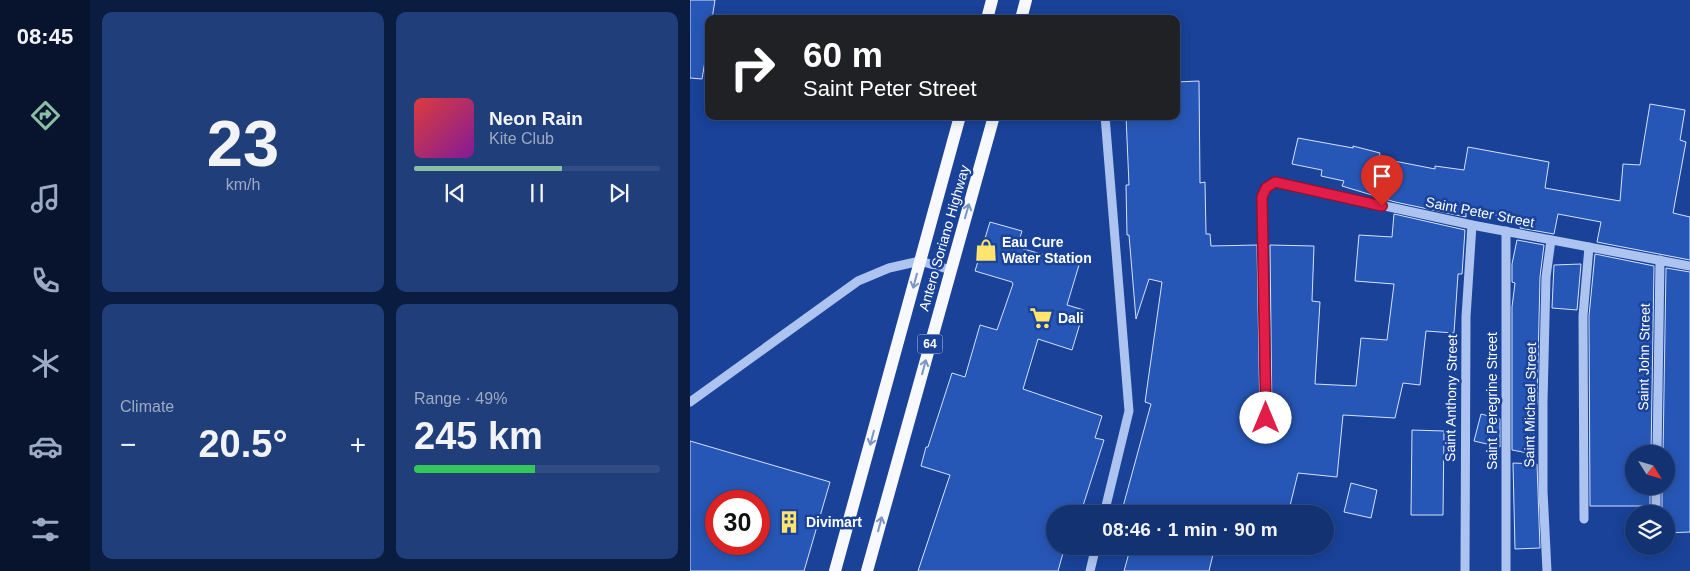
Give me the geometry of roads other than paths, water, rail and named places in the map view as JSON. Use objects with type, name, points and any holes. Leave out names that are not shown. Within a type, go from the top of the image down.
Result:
[{"type":"main road","points":[[988,15],[992,0]]},
{"type":"main road","points":[[1022,15],[1026,0]]},
{"type":"main road","name":"Antero Soriano Highway","points":[[835,571],[959,120]]},
{"type":"main road","name":"Antero Soriano Highway","points":[[867,571],[993,120]]},
{"type":"street","points":[[1105,120],[1130,412],[1106,505]]},
{"type":"street","name":"Saint Peter Street","points":[[1266,418],[1262,197],[1266,188],[1275,182],[1472,225],[1690,266]]},
{"type":"street","name":"Saint Anthony Street","points":[[1465,571],[1466,317],[1472,225]]},
{"type":"street","name":"Saint Peregrine Street","points":[[1506,231],[1506,571]]},
{"type":"street","name":"Saint Michael Street","points":[[1547,571],[1543,491],[1543,385],[1546,277],[1551,240]]},
{"type":"street","points":[[1584,519],[1583,316],[1589,247]]},
{"type":"street","name":"Saint John Street","points":[[1656,445],[1660,260]]},
{"type":"street","points":[[690,402],[858,281],[889,268],[920,262],[951,270]]},
{"type":"street","points":[[1090,571],[1094,555]]},
{"type":"place","name":"Eau Cure Water Station","points":[[986,250]]},
{"type":"place","name":"Dali","points":[[1041,318]]},
{"type":"place","name":"Divimart","points":[[789,522]]}]
